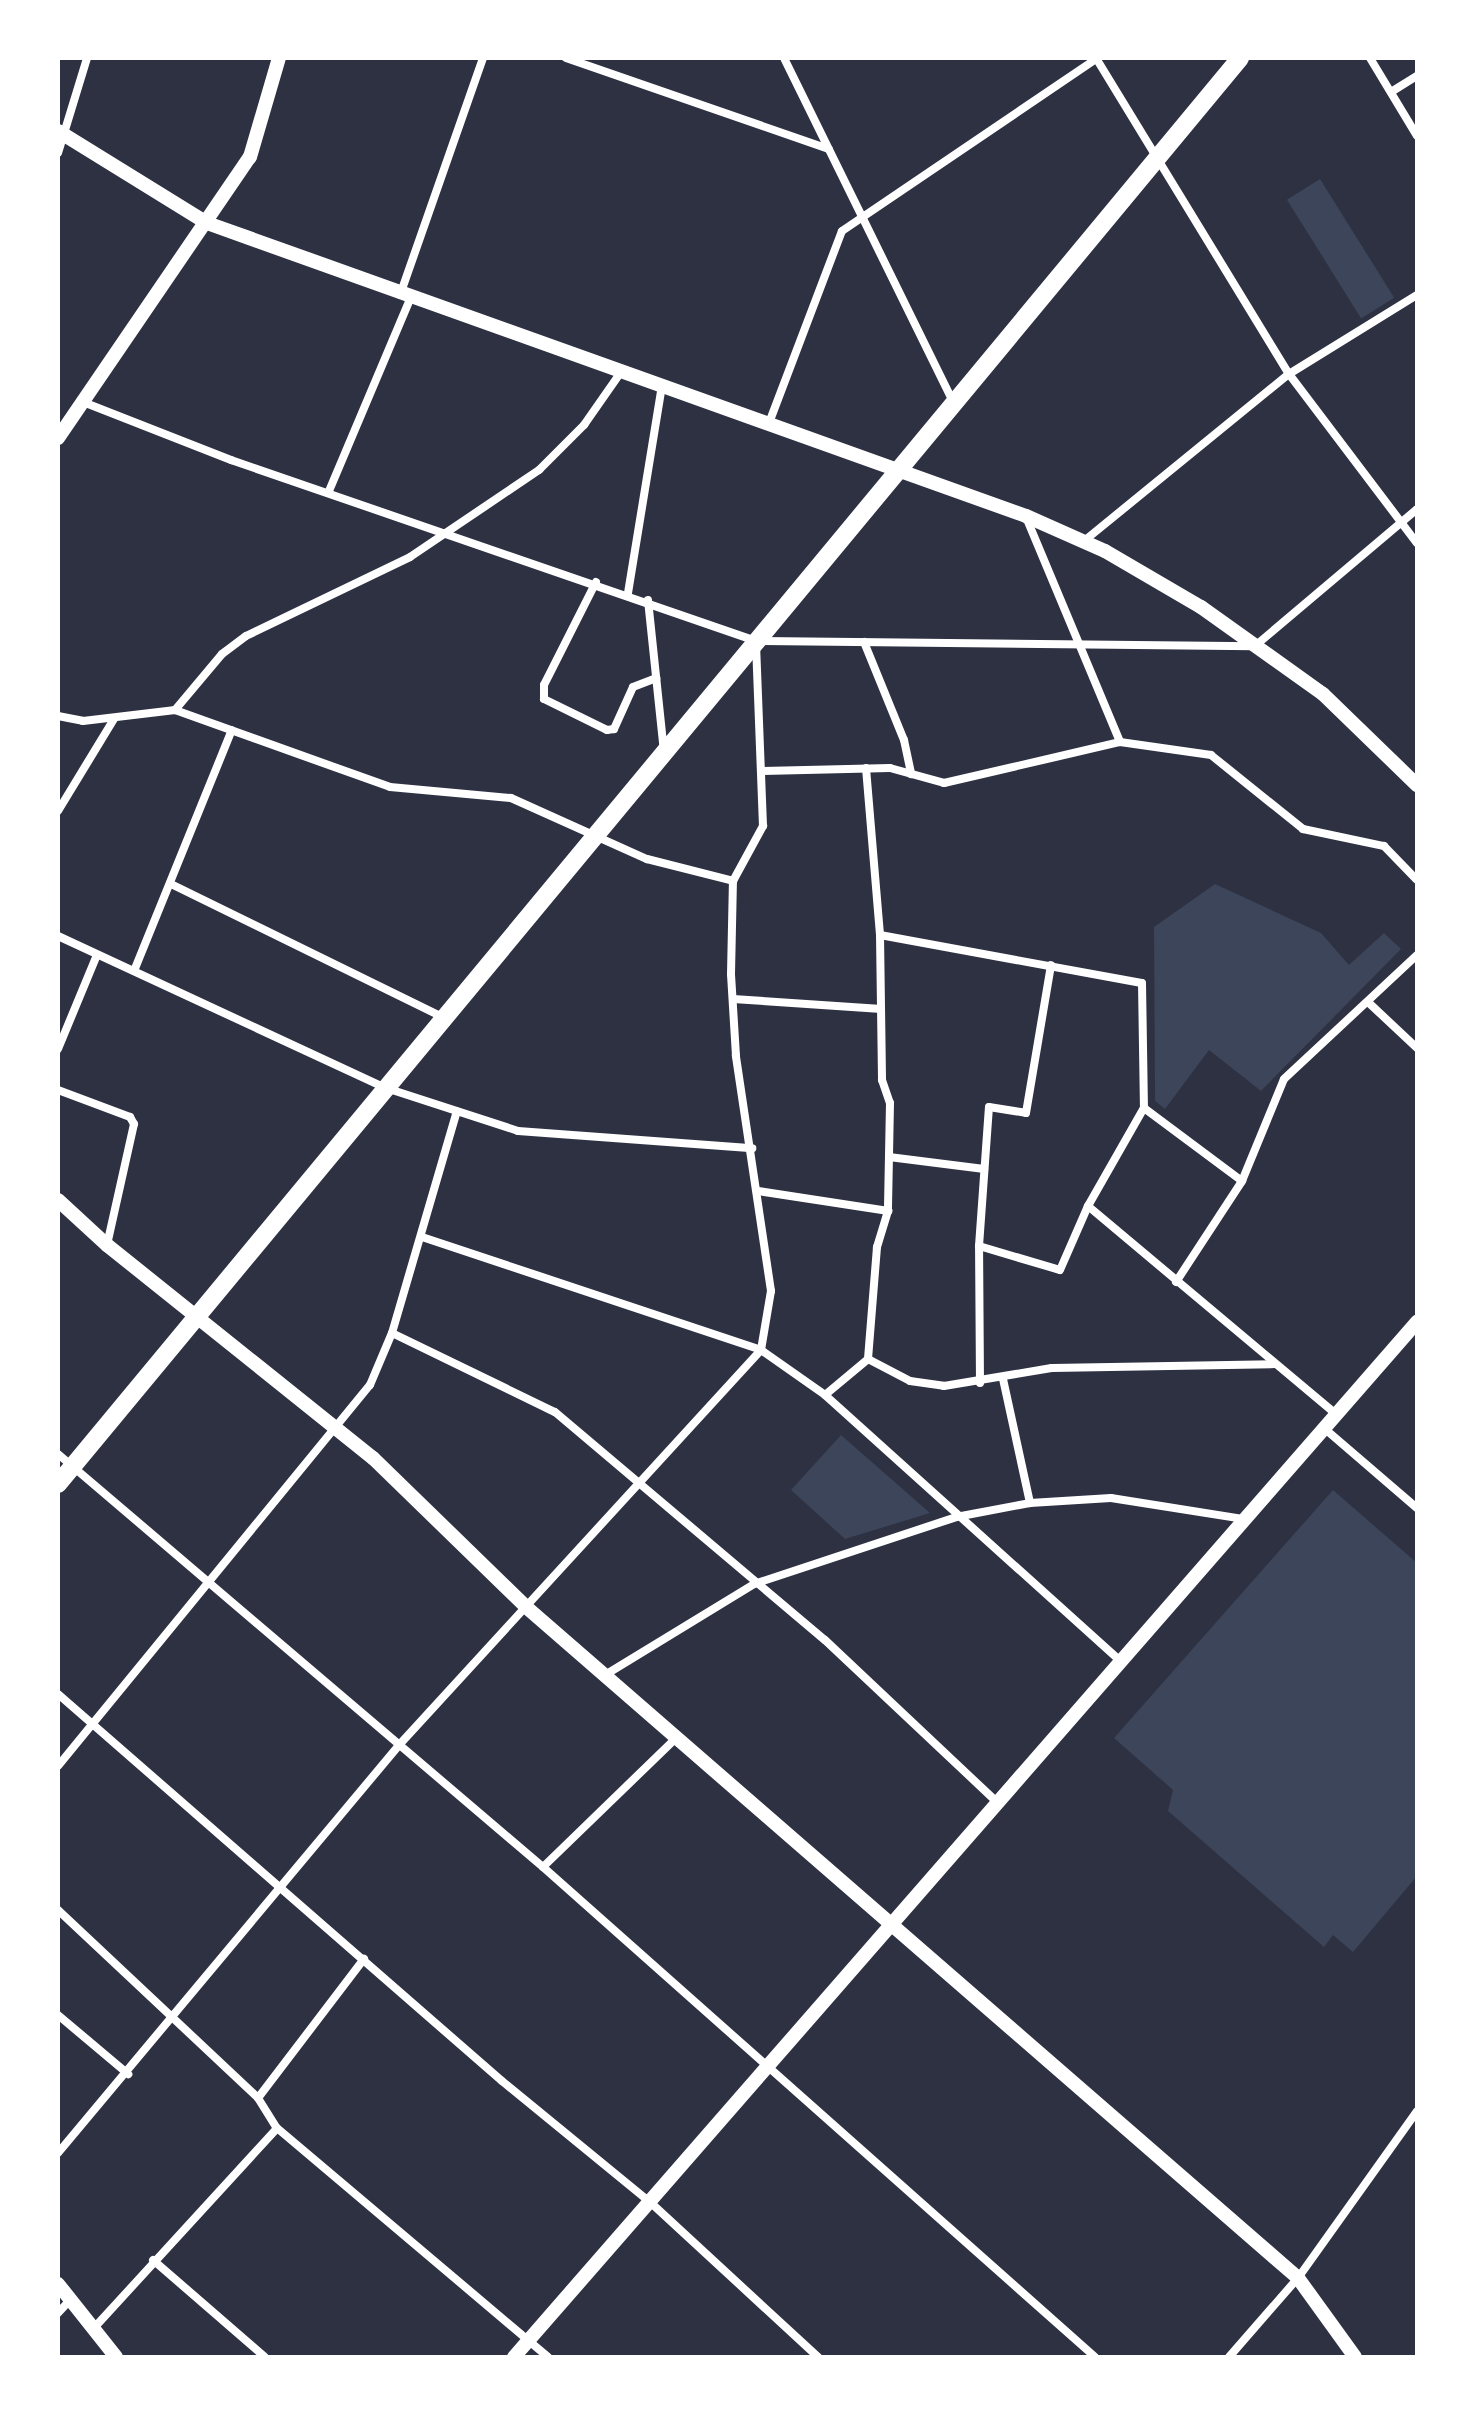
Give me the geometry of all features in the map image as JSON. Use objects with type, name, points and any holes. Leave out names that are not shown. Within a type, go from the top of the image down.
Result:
[{"type":"main road","points":[[58,1484],[1240,58]]},
{"type":"street","points":[[58,153],[61,133],[87,58]]},
{"type":"street","points":[[60,431],[250,157],[279,58]]},
{"type":"street","points":[[329,491],[405,297],[483,58]]},
{"type":"street","points":[[566,58],[829,149]]},
{"type":"street","points":[[784,58],[955,405]]},
{"type":"street","points":[[769,423],[842,231],[861,213],[1097,58],[1289,374],[1417,543]]},
{"type":"street","points":[[1370,58],[1417,136]]},
{"type":"street","points":[[1391,92],[1417,76]]},
{"type":"street","points":[[61,133],[207,223],[405,297],[769,423],[896,473],[1026,516],[1084,542],[1201,607],[1323,694],[1417,785]]},
{"type":"street","points":[[1084,542],[1289,374],[1417,295]]},
{"type":"street","points":[[175,710],[222,654],[246,636],[452,534],[563,449],[621,372]]},
{"type":"street","points":[[628,593],[662,386]]},
{"type":"street","points":[[83,402],[231,460],[628,593],[756,641],[1255,646],[1399,521],[1417,509]]},
{"type":"street","points":[[1026,516],[1077,645],[1120,742]]},
{"type":"street","points":[[596,582],[544,685],[544,699],[607,730],[614,729],[633,687],[656,678]]},
{"type":"street","points":[[648,600],[664,752]]},
{"type":"street","points":[[58,2153],[172,2022],[279,1885],[400,1744],[761,1350],[771,1291],[733,999],[733,881],[763,826],[756,641]]},
{"type":"street","points":[[864,642],[904,740],[911,774]]},
{"type":"street","points":[[58,716],[114,719],[175,710],[390,787],[511,798],[647,859],[733,881]]},
{"type":"street","points":[[58,811],[114,719]]},
{"type":"street","points":[[134,971],[232,730]]},
{"type":"street","points":[[763,771],[866,768],[911,774],[944,783],[1120,742],[1211,755],[1303,829],[1384,846],[1417,880]]},
{"type":"street","points":[[825,1395],[868,1359],[877,1247],[888,1211],[890,1103],[882,1080],[878,1009],[880,935],[866,768]]},
{"type":"street","points":[[171,884],[444,1018]]},
{"type":"street","points":[[880,935],[1142,983],[1144,1108],[1088,1206],[1060,1270],[979,1246]]},
{"type":"street","points":[[58,936],[386,1088],[518,1131],[752,1148]]},
{"type":"street","points":[[58,1049],[97,955]]},
{"type":"street","points":[[1176,1282],[1242,1181],[1284,1079],[1417,955]]},
{"type":"street","points":[[980,1383],[979,1246],[989,1107],[1026,1113],[1051,965]]},
{"type":"street","points":[[733,999],[878,1009]]},
{"type":"street","points":[[1369,1003],[1417,1048]]},
{"type":"street","points":[[58,1090],[130,1117],[134,1124],[107,1245]]},
{"type":"street","points":[[1144,1108],[1242,1181]]},
{"type":"street","points":[[58,1766],[95,1726],[370,1385],[392,1333],[457,1111]]},
{"type":"street","points":[[889,1157],[984,1169]]},
{"type":"street","points":[[758,1191],[888,1211]]},
{"type":"street","points":[[58,1200],[107,1245],[333,1430],[373,1458],[525,1606],[894,1923],[1298,2278],[1355,2357]]},
{"type":"street","points":[[1088,1206],[1337,1415]]},
{"type":"street","points":[[422,1237],[761,1350],[825,1395],[956,1517],[1122,1662]]},
{"type":"street","points":[[514,2357],[1417,1322]]},
{"type":"street","points":[[392,1333],[555,1412],[754,1584],[825,1640],[998,1803]]},
{"type":"street","points":[[868,1359],[910,1381],[980,1383],[1052,1368],[1275,1364]]},
{"type":"street","points":[[1003,1379],[1030,1503]]},
{"type":"street","points":[[1325,1429],[1417,1508]]},
{"type":"street","points":[[58,1454],[543,1867],[1095,2357]]},
{"type":"street","points":[[605,1675],[754,1584],[956,1517],[1030,1503],[1111,1498],[1247,1519]]},
{"type":"street","points":[[58,1694],[650,2202],[818,2357]]},
{"type":"street","points":[[543,1867],[677,1737]]},
{"type":"street","points":[[58,1910],[172,2022],[258,2098],[277,2128],[548,2357]]},
{"type":"street","points":[[258,2098],[364,1959]]},
{"type":"street","points":[[58,2015],[128,2074]]},
{"type":"street","points":[[1229,2357],[1298,2278],[1417,2111]]},
{"type":"street","points":[[94,2328],[277,2128]]},
{"type":"street","points":[[153,2260],[265,2357]]},
{"type":"street","points":[[58,2284],[116,2357]]},
{"type":"street","points":[[58,2313],[70,2300]]},
{"type":"shaded area","points":[[1320,179],[1394,298],[1361,318],[1287,200]]},
{"type":"shaded area","points":[[1215,884],[1321,933],[1349,965],[1384,933],[1401,949],[1261,1091],[1209,1050],[1165,1109],[1155,1101],[1154,927]]},
{"type":"shaded area","points":[[841,1435],[930,1513],[845,1539],[791,1490]]},
{"type":"shaded area","points":[[1333,1490],[1417,1563],[1417,1876],[1353,1952],[1333,1935],[1324,1947],[1168,1811],[1173,1790],[1114,1738]]}]
